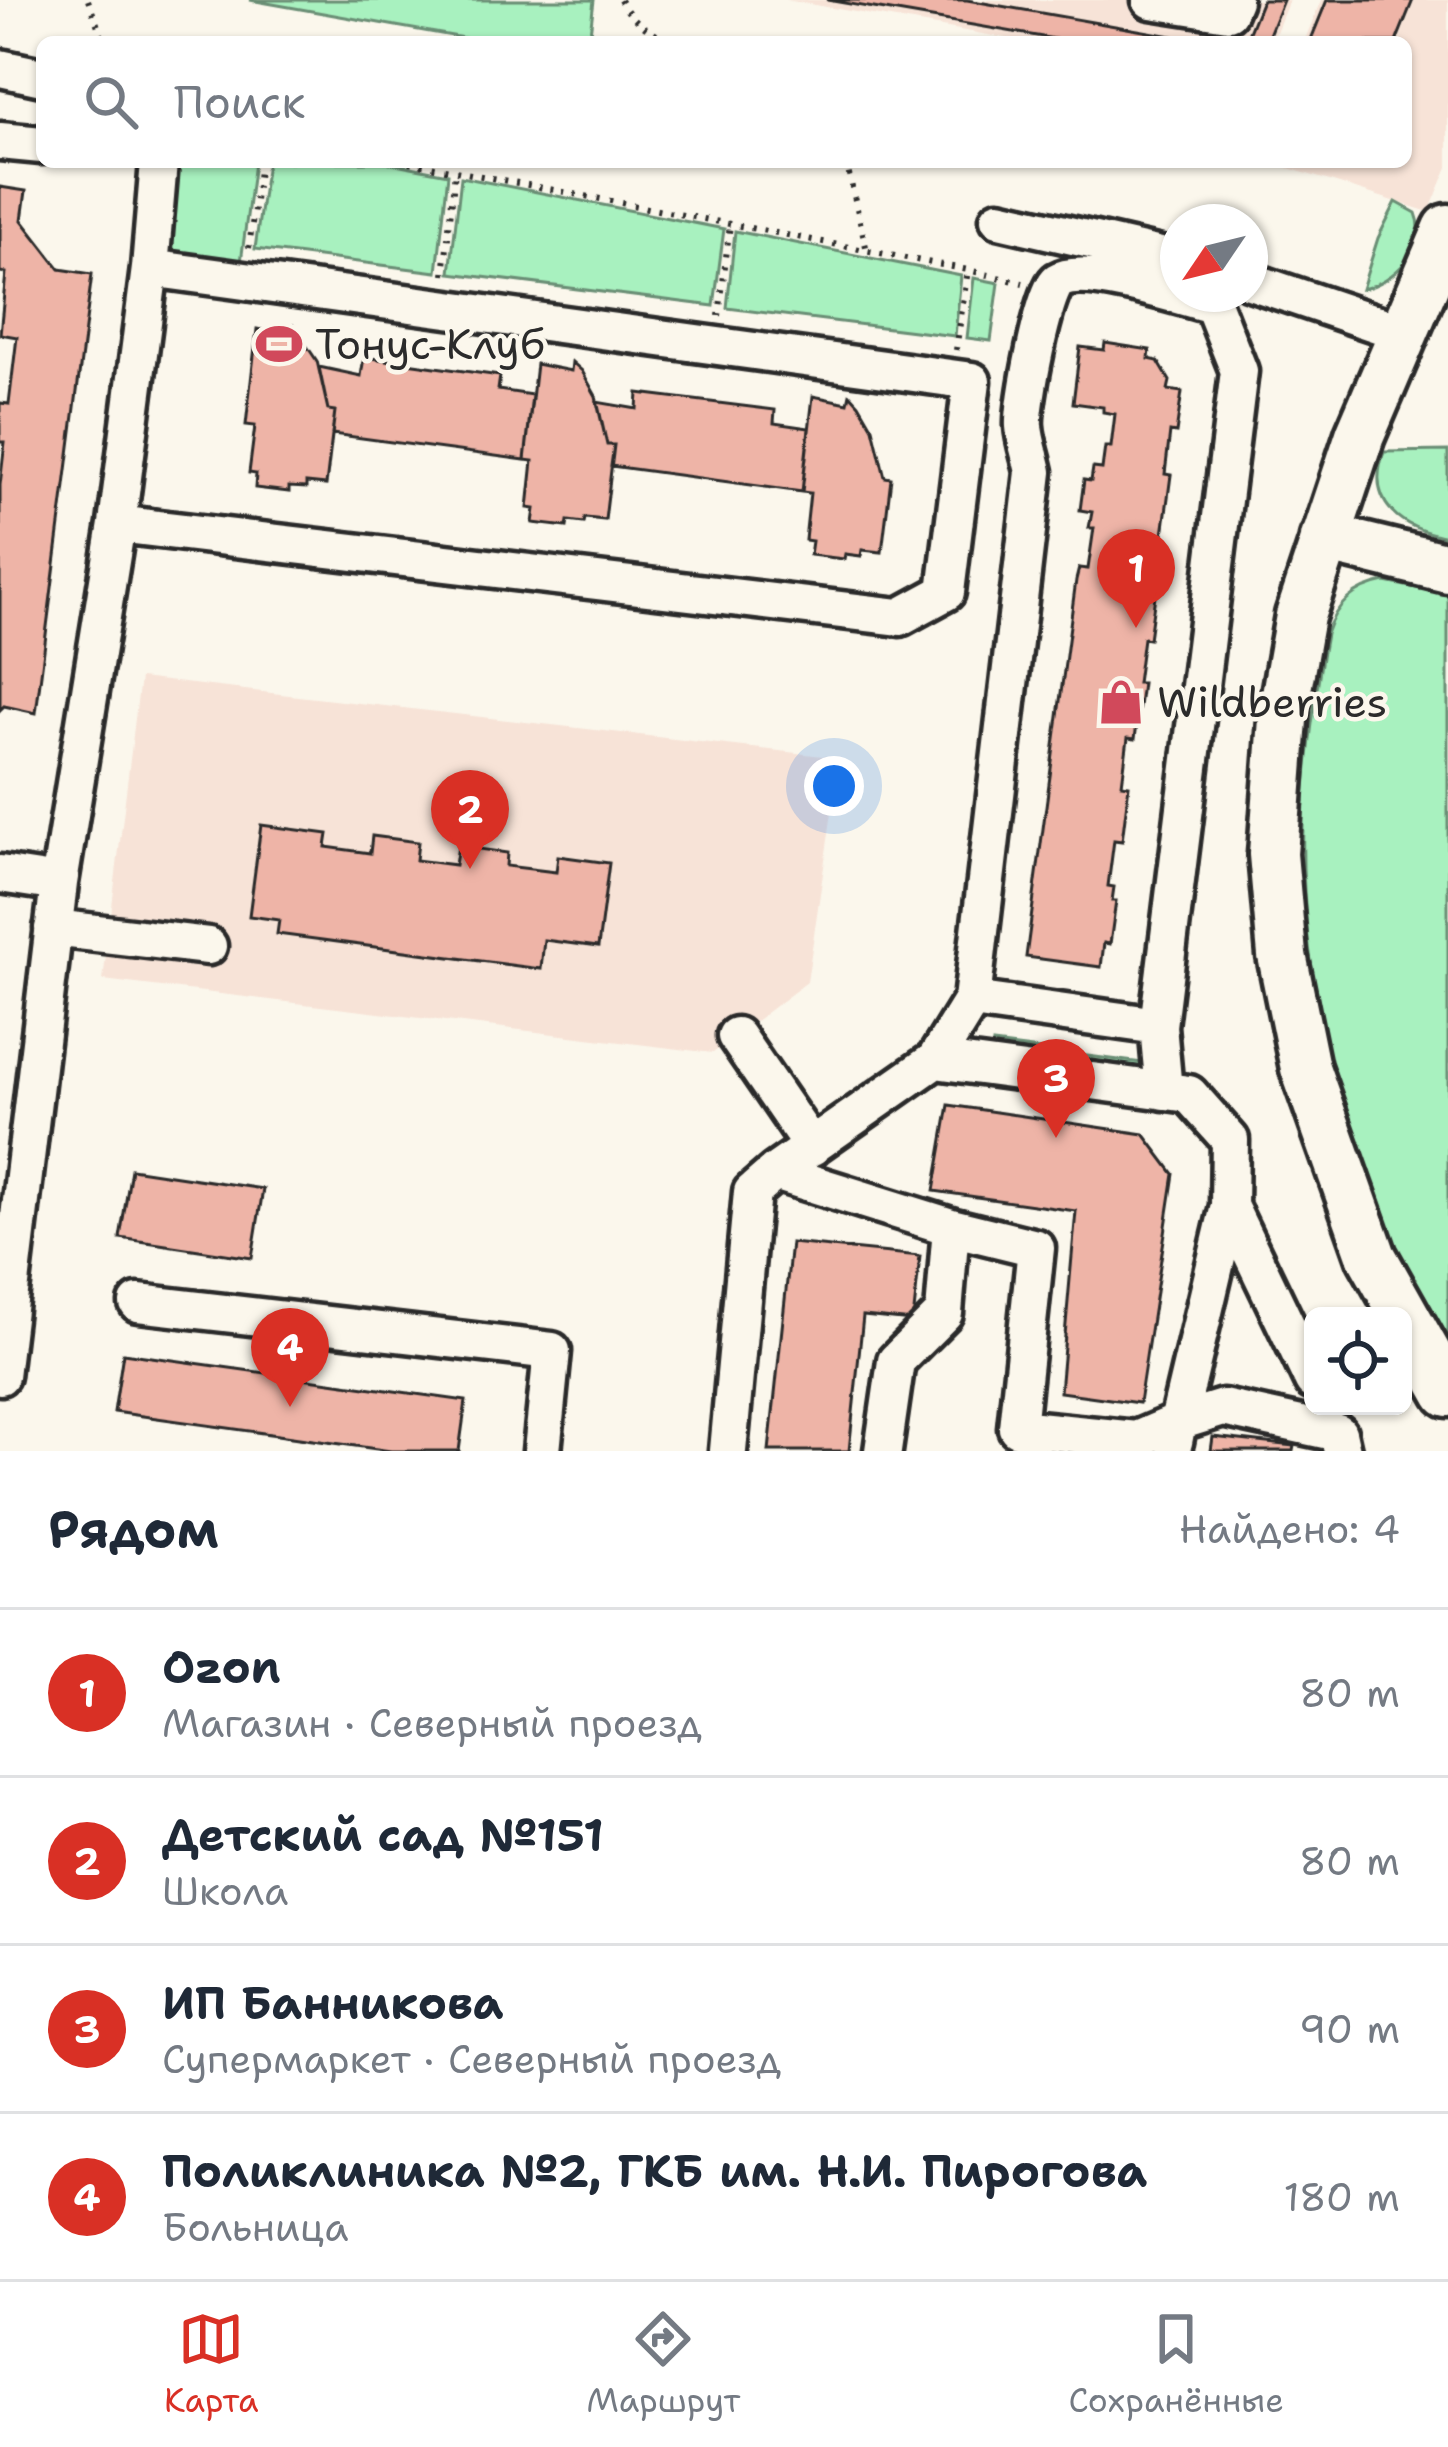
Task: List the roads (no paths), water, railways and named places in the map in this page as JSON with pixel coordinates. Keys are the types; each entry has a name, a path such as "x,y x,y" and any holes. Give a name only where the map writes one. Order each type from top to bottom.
{"main road":[{"path":"1448,229 1360,434 1300,616 1284,706 1274,854 1282,956 1305,1068 1372,1256 1448,1392"},
{"path":"1325,538 1448,568"}],"street":[{"path":"1151,0 1228,12 1233,0"},
{"path":"0,68 36,75"},
{"path":"0,141 36,145"},
{"path":"0,1376 58,883 117,524 158,168"},
{"path":"999,219 1160,256"},
{"path":"728,1451 752,1192 935,1060 972,1000 1034,472 1023,423 1042,315 1069,234"},
{"path":"117,524 900,617 946,592 972,381 150,268"},
{"path":"1054,286 1078,276 1112,279 1213,305 1238,371 1158,1026 1164,1091"},
{"path":"1268,287 1404,333"},
{"path":"968,414 1023,423"},
{"path":"0,874 58,883"},
{"path":"53,928 208,946"},
{"path":"972,1000 1158,1026"},
{"path":"736,1036 812,1147"},
{"path":"935,1060 1189,1094 1230,1140 1229,1206 1175,1437"},
{"path":"775,1172 1036,1248 1018,1428 1136,1440 1175,1437 1223,1408 1335,1430"},
{"path":"1229,1206 1304,1362"},
{"path":"883,1451 896,1361 944,1312 951,1226"},
{"path":"138,1303 552,1351 542,1451"}],"place":[{"name":"Тонус-Клуб","path":"279,344"},
{"name":"Ozon","path":"1136,628"},
{"name":"Wildberries","path":"1121,702"},
{"name":"Детский сад №151","path":"470,869"},
{"name":"ИП Банникова","path":"1056,1138"},
{"name":"Поликлиника №2, ГКБ им. Н.И. Пирогова","path":"290,1407"}]}
